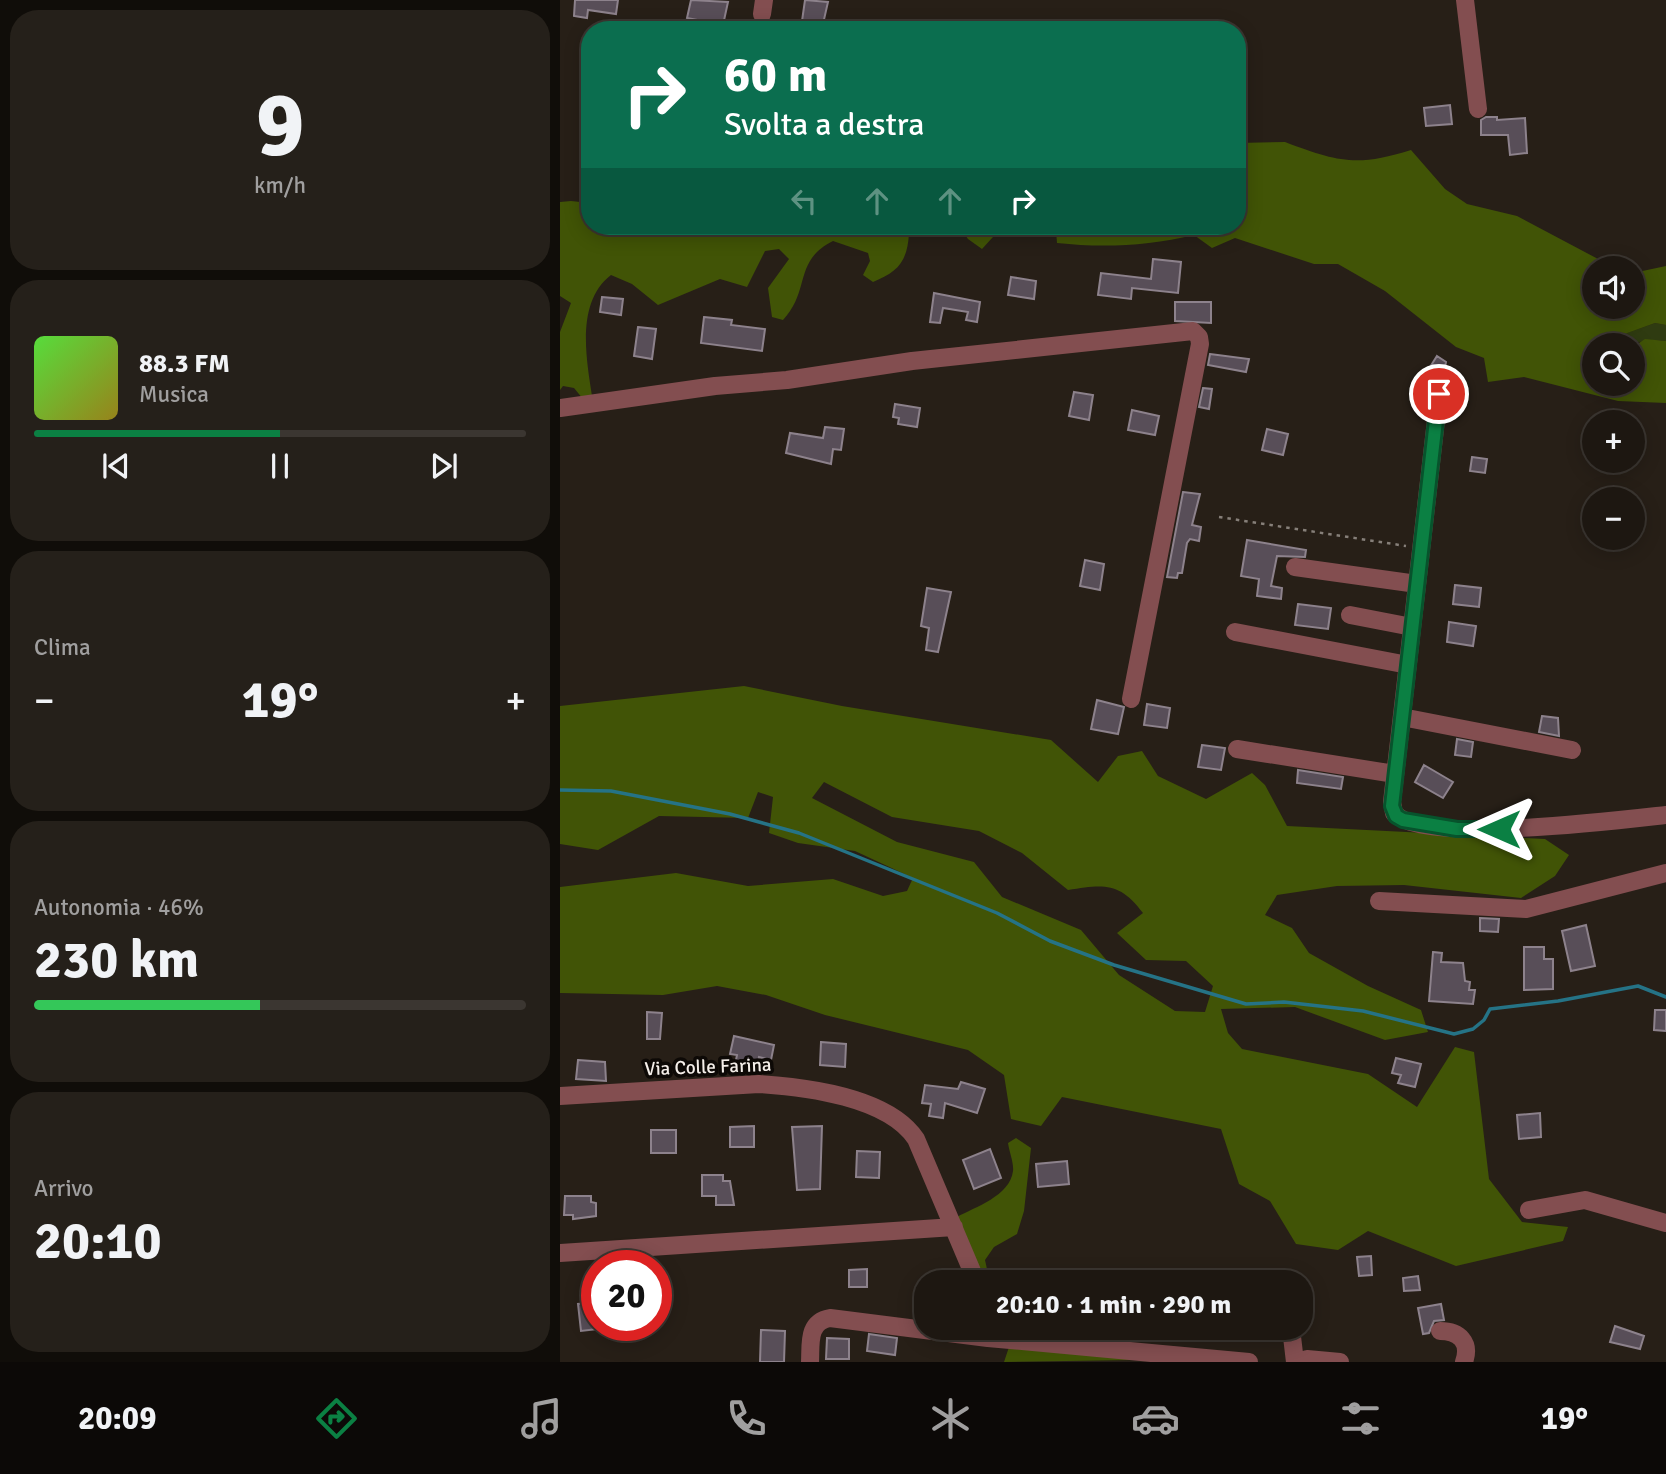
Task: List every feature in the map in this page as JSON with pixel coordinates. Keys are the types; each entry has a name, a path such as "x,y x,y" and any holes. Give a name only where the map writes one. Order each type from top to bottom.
{"street":[{"path":"1465,0 1478,109"},
{"path":"560,408 715,386 787,380 912,361 1193,331 1198,335 1200,344 1131,699"},
{"path":"1439,394 1392,806 1398,817 1457,829 1519,829 1666,815"},
{"path":"1295,567 1417,584"},
{"path":"1350,615 1412,627"},
{"path":"1235,632 1408,665"},
{"path":"1402,717 1572,750"},
{"path":"1237,749 1395,774"},
{"path":"1378,901 1526,909 1666,873"},
{"name":"Via Colle Farina","path":"560,1096 759,1084 872,1105 894,1116 909,1130 972,1270"},
{"path":"1529,1210 1585,1200 1666,1223"},
{"path":"560,1253 954,1227"},
{"path":"810,1362 812,1332 819,1322 830,1318 914,1326"},
{"path":"1440,1331 1452,1332 1462,1339 1466,1350 1464,1362"},
{"path":"1052,1340 1249,1362"},
{"path":"1293,1340 1296,1362 1307,1359 1340,1362"}],"path":[{"path":"1219,517 1421,549"}],"green space":[{"path":"1285,142 1319,154 1348,160 1376,159 1411,150 1445,189 1467,204 1517,216 1592,256 1582,256 1582,319 1645,319 1645,270 1666,266 1666,325 1655,323 1627,333 1582,333 1582,392 1524,377 1488,382 1484,358 1456,347 1385,291 1338,264 1314,264 1235,238 1212,248 1194,235 1246,235 1246,143"},
{"path":"560,202 581,202 581,235 909,235 908,244 899,265 873,282 863,275 870,261 868,253 833,241 812,258 792,309 783,320 772,317 768,288 789,259 779,249 765,251 747,287 720,279 658,305 632,284 611,275 600,286 588,315 586,348 592,396 583,399 574,388 563,386 560,390 560,332 571,303 560,296"},
{"path":"965,235 995,235 982,249"},
{"path":"1056,235 1194,235 1160,242 1091,245 1057,243"},
{"path":"1655,323 1666,325 1666,341 1645,342 1645,333 1627,333"},
{"path":"1645,339 1666,341 1666,403 1618,401 1598,396 1645,396"},
{"path":"744,686 842,706 1051,740 1098,782 1118,756 1142,751 1158,776 1206,799 1252,773 1265,785 1287,826 1545,839 1569,855 1555,876 1521,898 1404,885 1337,886 1277,895 1265,915 1292,928 1309,953 1368,986 1421,1010 1428,1032 1385,1040 1295,1007 1221,1009 1228,1033 1242,1049 1368,1074 1417,1107 1455,1047 1474,1052 1489,1179 1522,1222 1568,1227 1563,1241 1456,1266 1368,1231 1338,1250 1296,1244 1270,1201 1239,1184 1221,1129 1062,1097 1041,1126 1011,1119 1004,1075 968,1050 825,1015 766,995 717,986 663,995 560,993 560,887 676,873 748,886 833,879 883,896 907,891 913,878 855,851 798,843 769,833 773,797 758,792 748,818 659,816 598,850 560,844 560,706","holes":["824,782 892,817 979,831 1022,853 1068,890 1101,886 1127,895 1143,913 1117,933 1146,960 1186,961 1213,986 1205,1012 1175,1011 1119,975 1081,930 1002,897 974,862 897,842 812,798"]},
{"path":"1016,1138 1031,1148 1024,1211 1017,1234 994,1247 985,1260 987,1270 978,1270 957,1217 991,1200 1006,1187 1013,1171 1008,1143"},
{"path":"1091,1340 1128,1340 1135,1345"},
{"path":"1010,1344 1135,1360 1004,1362"}],"building":[{"path":"575,0 618,0 616,14 588,10 587,18 574,16"},
{"path":"691,0 728,2 724,21 687,18"},
{"path":"805,0 828,2 824,21 802,21"},
{"path":"1450,105 1452,124 1426,126 1424,108"},
{"path":"1497,117 1497,120 1525,118 1527,153 1510,155 1508,135 1481,135 1481,120"},
{"path":"1153,259 1181,262 1178,293 1132,288 1131,299 1098,295 1101,273 1151,279"},
{"path":"1011,277 1036,281 1034,299 1008,295"},
{"path":"934,293 980,302 977,322 966,320 968,312 943,308 940,323 930,322"},
{"path":"602,297 623,299 621,315 600,312"},
{"path":"1175,302 1211,302 1211,323 1175,321"},
{"path":"704,317 732,320 731,325 765,329 762,351 701,343"},
{"path":"638,327 656,329 652,359 634,356"},
{"path":"1210,354 1249,359 1246,372 1208,365"},
{"path":"1437,356 1446,362 1447,384 1428,382 1430,367"},
{"path":"1203,388 1212,389 1209,409 1199,407"},
{"path":"1074,392 1093,395 1089,420 1069,416"},
{"path":"895,404 920,408 917,427 898,424 899,418 893,417"},
{"path":"1132,410 1159,416 1155,435 1128,430"},
{"path":"825,427 844,429 841,450 833,449 831,464 786,453 790,433 823,438"},
{"path":"1267,429 1288,434 1283,455 1262,450"},
{"path":"1472,457 1487,459 1485,473 1470,471"},
{"path":"1183,492 1200,494 1192,525 1201,527 1199,541 1190,539 1187,543 1182,573 1178,573 1177,578 1167,577"},
{"path":"1247,540 1306,550 1305,557 1277,556 1271,586 1282,588 1281,599 1257,596 1259,579 1241,576"},
{"path":"1085,560 1104,564 1100,590 1080,586"},
{"path":"1455,585 1481,588 1479,607 1453,604"},
{"path":"927,588 951,592 938,652 926,650 929,628 921,626"},
{"path":"1298,604 1331,608 1328,629 1295,625"},
{"path":"1449,622 1476,626 1473,646 1447,642"},
{"path":"1097,700 1124,707 1118,734 1091,729"},
{"path":"1147,704 1170,708 1167,728 1144,725"},
{"path":"1542,716 1558,718 1559,736 1539,732"},
{"path":"1457,739 1473,742 1471,757 1455,755"},
{"path":"1202,745 1225,748 1221,770 1198,767"},
{"path":"1424,765 1453,782 1443,798 1415,782"},
{"path":"1298,770 1343,777 1341,789 1297,783"},
{"path":"1480,918 1499,919 1498,932 1480,931"},
{"path":"1586,925 1595,966 1571,971 1562,931"},
{"path":"1524,947 1544,947 1544,959 1553,959 1553,989 1524,990"},
{"path":"1433,952 1442,953 1441,962 1463,963 1465,981 1470,982 1469,990 1475,990 1473,1004 1429,1001"},
{"path":"1655,1010 1666,1010 1666,1031 1654,1030"},
{"path":"647,1012 662,1013 660,1039 647,1039"},
{"path":"734,1036 774,1045 771,1060 759,1057 757,1069 735,1065 737,1055 730,1054"},
{"path":"821,1042 846,1044 845,1067 820,1065"},
{"path":"1396,1058 1421,1064 1415,1087 1398,1083 1401,1075 1392,1073"},
{"path":"578,1060 605,1062 606,1081 576,1079"},
{"path":"961,1082 985,1089 977,1113 945,1103 943,1118 929,1116 931,1104 922,1103 925,1085 958,1089"},
{"path":"1540,1113 1541,1137 1519,1139 1517,1115"},
{"path":"754,1126 754,1147 730,1147 730,1127"},
{"path":"822,1126 820,1189 797,1190 792,1127"},
{"path":"651,1130 676,1130 676,1153 651,1153"},
{"path":"990,1149 1001,1178 974,1189 963,1160"},
{"path":"857,1151 880,1152 879,1178 856,1177"},
{"path":"1067,1161 1069,1184 1038,1187 1036,1164"},
{"path":"702,1175 723,1175 723,1181 730,1181 734,1205 716,1205 716,1196 702,1196"},
{"path":"565,1196 591,1196 591,1202 596,1203 596,1216 573,1219 573,1215 564,1215"},
{"path":"1371,1256 1372,1275 1359,1276 1357,1257"},
{"path":"867,1269 867,1287 849,1287 849,1270"},
{"path":"1418,1276 1420,1290 1404,1291 1403,1278"},
{"path":"578,1304 581,1304 581,1331"},
{"path":"1441,1304 1444,1320 1434,1321 1429,1333 1423,1334 1418,1308"},
{"path":"1615,1326 1644,1336 1640,1349 1610,1342"},
{"path":"761,1330 785,1331 784,1362 760,1362"},
{"path":"869,1334 897,1338 895,1355 867,1351"},
{"path":"827,1338 849,1339 849,1359 826,1359"}],"waterway":[{"path":"560,790 611,791 730,814 799,833 997,913 1050,941 1114,965 1246,1004 1284,1002 1363,1011 1454,1034 1473,1029 1484,1020 1490,1009 1558,1001 1638,986 1666,997"}],"route":[{"path":"1439,394 1392,806 1396,816 1403,820 1457,829 1499,829"}]}
